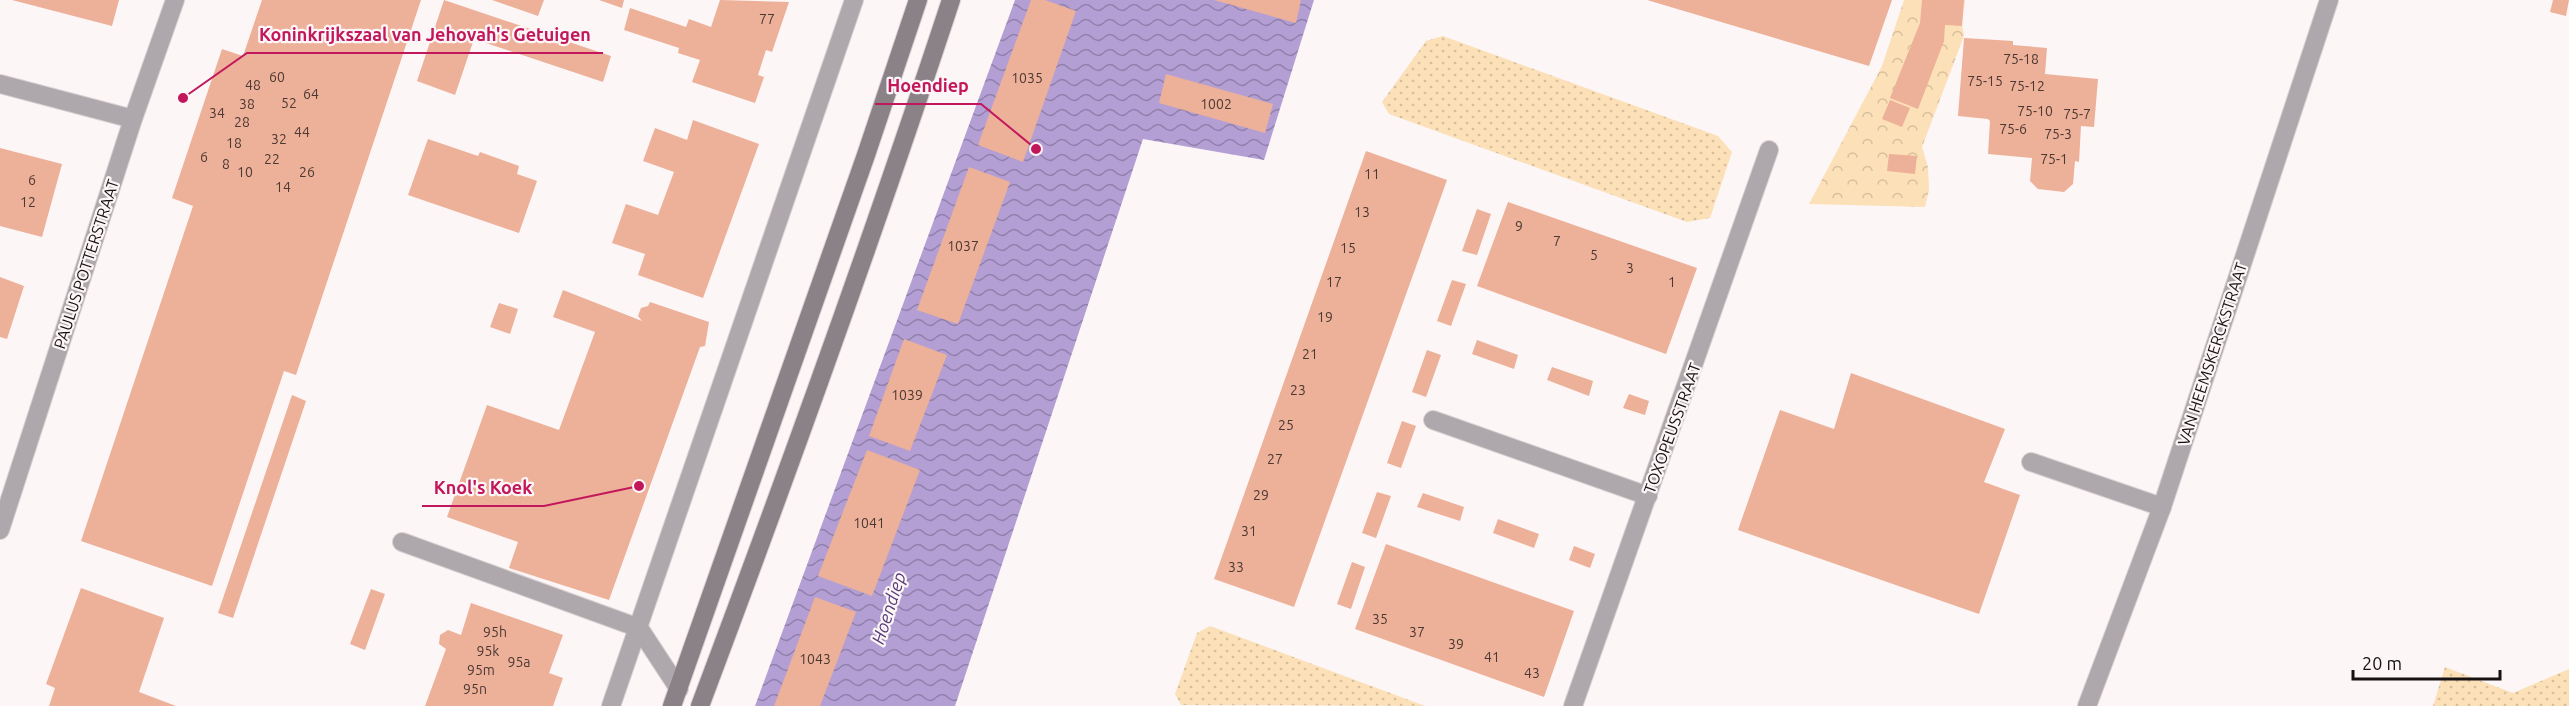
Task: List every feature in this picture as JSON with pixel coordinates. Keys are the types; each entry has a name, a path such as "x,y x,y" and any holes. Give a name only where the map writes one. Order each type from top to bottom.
{"main road":[{"path":"675,698 918,0"},
{"path":"700,706 776,505 900,154 951,0"}],"street":[{"name":"PAULUS POTTERSTRAAT","path":"0,530 133,119 176,0"},
{"path":"611,706 854,0"},
{"name":"VAN HEEMSKERCKSTRAAT","path":"2087,706 2162,507 2329,0"},
{"path":"0,84 133,119"},
{"name":"TOXOPEUSSTRAAT","path":"1574,706 1769,150"},
{"path":"1434,420 1648,496"},
{"path":"2031,462 2162,507"},
{"path":"402,543 639,628 675,698"}],"green space":[{"path":"1904,0 1965,0 1962,24 1964,36 1922,147 1928,167 1929,190 1925,207 1809,204 1882,66"},
{"path":"1443,36 1718,136 1732,152 1710,218 1687,222 1389,114 1382,102 1426,41"},
{"path":"1210,626 1425,706 1181,705 1175,694 1197,633"},
{"path":"2445,667 2513,693 2569,669 2569,706 2433,706"}],"water":[{"path":"1015,0 1314,0 1264,160 1143,139 955,706 755,706"}],"building":[{"path":"12,0 119,0 112,26"},
{"path":"262,0 421,0 296,375 284,371 212,586 81,541 193,206 172,198 222,49 243,56"},
{"path":"444,0 611,56 603,82 474,39 455,95 417,81"},
{"path":"492,0 544,0 538,16"},
{"path":"599,0 624,0 622,8"},
{"path":"720,0 789,2 772,52 766,50 758,75 764,77 755,103 692,82 700,60 678,53 679,48 624,30 630,8 686,27 689,19 711,27"},
{"path":"1031,0 1045,0 1076,11 1023,162 978,145"},
{"path":"1214,0 1301,0 1296,23"},
{"path":"1647,0 1892,0 1869,66"},
{"path":"1922,0 1964,0 1962,26 1945,25 1944,41 1918,109 1890,98 1920,23"},
{"path":"2553,0 2569,0 2566,16 2550,12"},
{"path":"1964,38 2013,41 2013,45 2047,48 2045,74 2098,79 2094,127 2081,126 2079,162 2075,161 2073,184 2064,192 2038,189 2030,181 2032,158 1988,154 1990,121 1988,119 1958,116"},
{"path":"1166,74 1273,104 1265,133 1159,103"},
{"path":"1890,100 1910,108 1902,127 1882,119"},
{"path":"693,120 759,144 703,298 638,275 645,254 612,243 626,204 658,215 674,172 643,161 655,128 687,140"},
{"path":"428,139 478,156 480,152 519,166 517,174 537,181 519,233 408,195"},
{"path":"0,148 62,164 42,237 0,226"},
{"path":"1366,151 1447,180 1294,607 1214,579"},
{"path":"1889,154 1917,156 1915,174 1887,171"},
{"path":"969,167 1010,182 958,324 917,310"},
{"path":"1508,202 1697,268 1666,354 1477,286"},
{"path":"1477,209 1491,214 1477,255 1462,251"},
{"path":"0,277 24,286 7,339 0,337"},
{"path":"1452,280 1466,284 1451,326 1437,321"},
{"path":"563,290 642,321 638,316 641,308 648,306 650,302 709,322 705,346 700,347 609,600 509,568 518,542 447,517 487,405 559,430 595,332 553,317"},
{"path":"499,303 518,309 510,334 490,327"},
{"path":"904,339 947,355 910,451 869,436"},
{"path":"1477,340 1518,355 1514,369 1472,354"},
{"path":"1427,350 1441,355 1426,397 1412,392"},
{"path":"1552,367 1593,381 1589,396 1547,380"},
{"path":"1851,373 2005,429 1984,482 2020,495 1979,614 1738,530 1780,410 1834,429"},
{"path":"1629,394 1649,401 1645,415 1623,408"},
{"path":"292,395 306,401 233,618 218,613"},
{"path":"1402,421 1416,426 1401,468 1387,463"},
{"path":"867,450 920,470 872,596 818,576"},
{"path":"1377,492 1391,496 1376,538 1362,533"},
{"path":"1423,493 1464,507 1460,521 1417,507"},
{"path":"1498,519 1539,534 1534,548 1493,533"},
{"path":"1386,544 1574,611 1544,697 1355,629"},
{"path":"1574,546 1595,554 1590,568 1569,560"},
{"path":"1352,562 1365,567 1351,609 1337,604"},
{"path":"81,588 164,618 139,692 176,706 49,706 55,688 46,684"},
{"path":"371,589 385,594 365,650 350,644"},
{"path":"815,597 856,612 820,706 774,706"},
{"path":"471,603 563,635 549,673 563,678 553,706 425,706 446,649 439,644 440,635 448,630 461,635"}],"place":[{"name":"Koninkrijkszaal van Jehovah's Getuigen","path":"183,98"},
{"name":"Hoendiep","path":"1036,149"},
{"name":"Knol's Koek","path":"639,486"}]}
